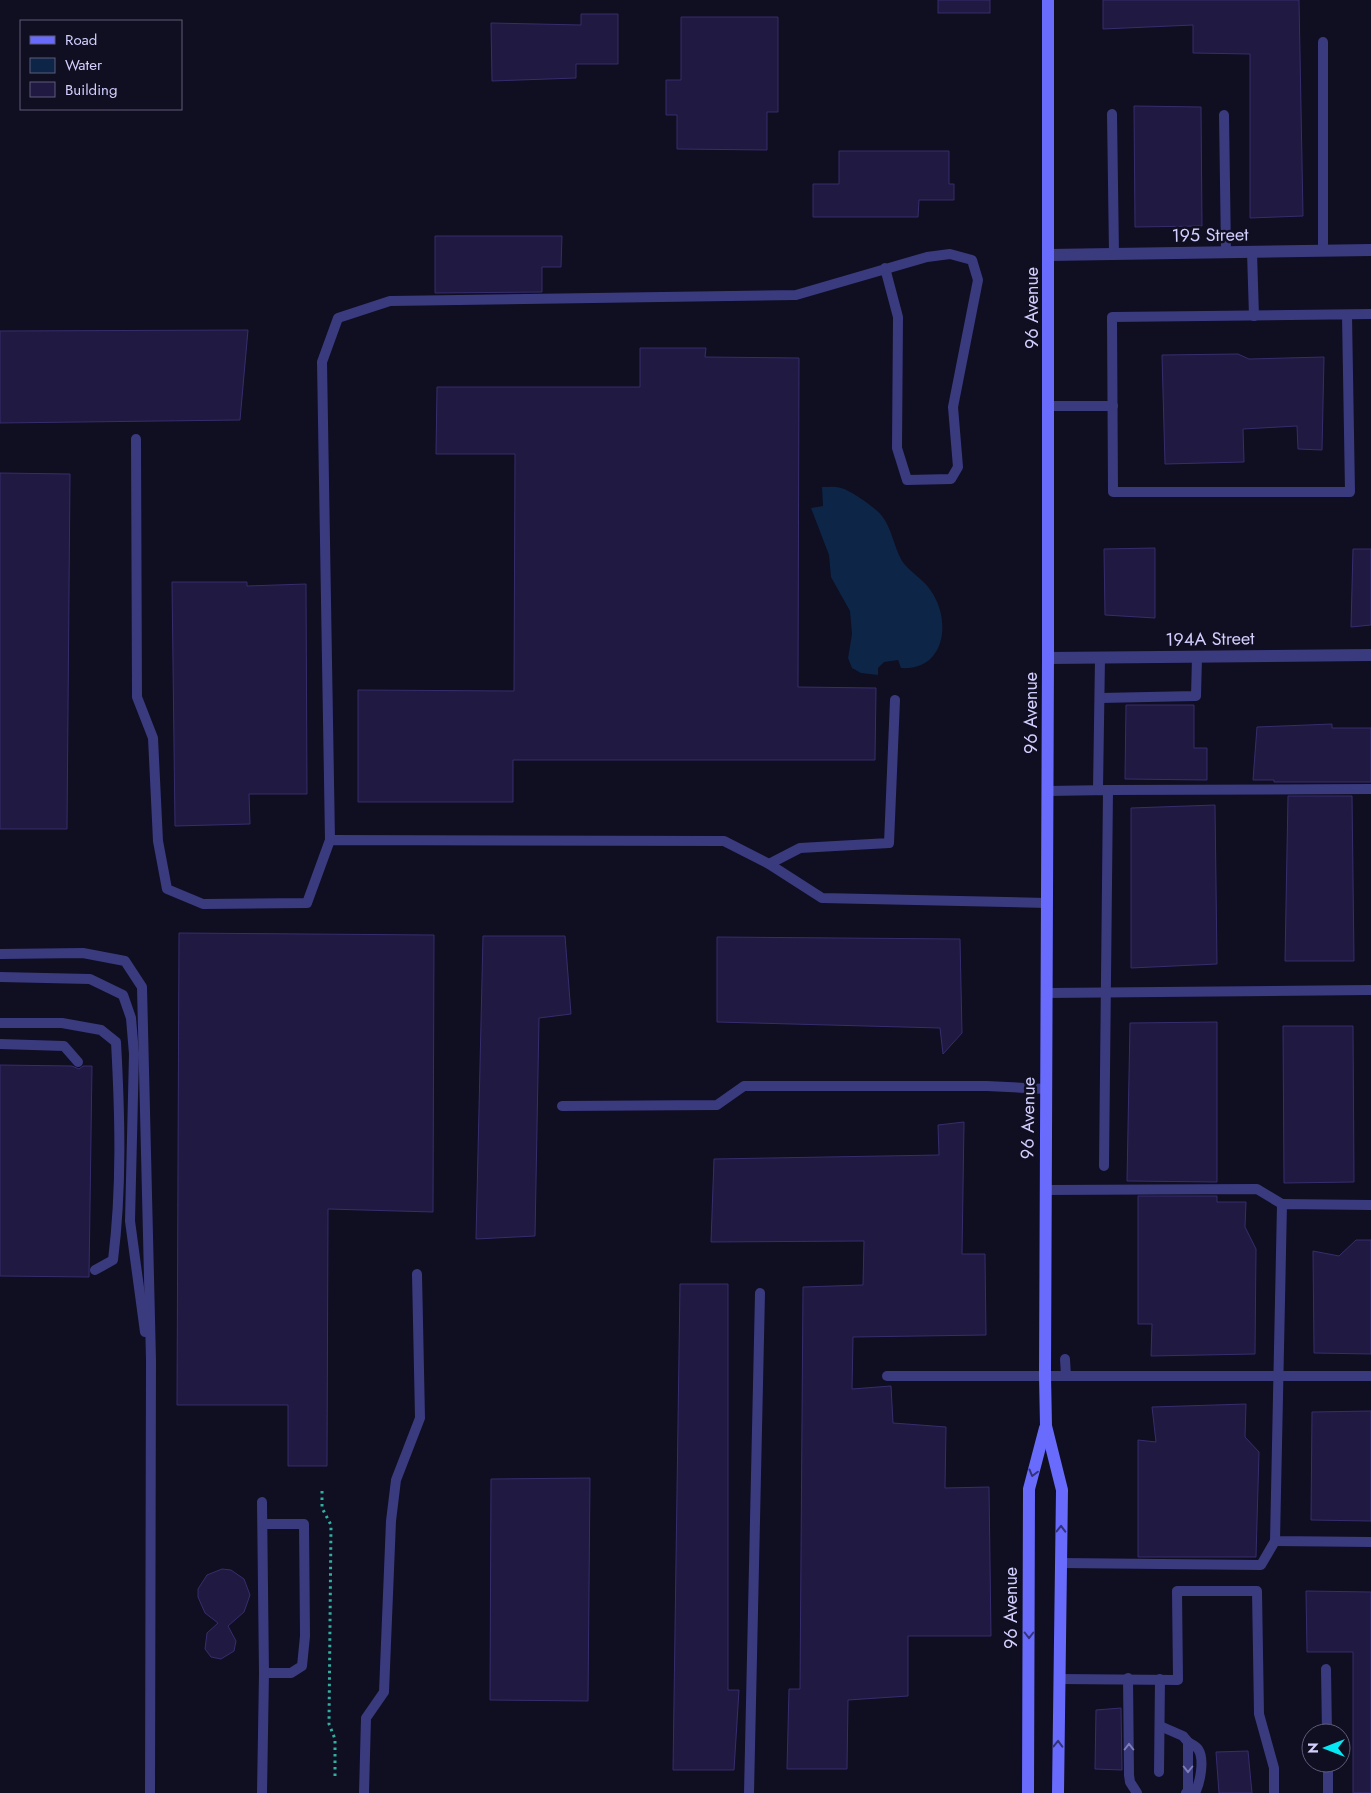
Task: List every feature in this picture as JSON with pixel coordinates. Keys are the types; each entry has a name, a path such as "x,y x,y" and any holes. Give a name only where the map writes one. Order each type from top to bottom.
{"main road":[{"name":"96 Avenue","path":"1048,0 1048,791 1044,1376 1046,1426 1062,1490 1058,1793"},
{"name":"96 Avenue","path":"1028,1793 1029,1489 1046,1426"}],"street":[{"name":"195 Street","path":"1049,255 1371,250"},
{"name":"194A Street","path":"1048,658 1371,655"}],"lane":[{"path":"1323,42 1323,251"},
{"path":"1112,114 1114,254"},
{"path":"1224,115 1226,252"},
{"path":"1252,252 1254,316"},
{"path":"136,438 137,697 153,738 158,841 167,888 203,904 307,903 330,840 322,362 338,318 390,301 796,296 885,268 926,257 950,254 972,260 978,280 953,407 958,467 951,479 907,480 897,448 898,317 885,268"},
{"path":"1347,315 1350,492 1113,492 1112,317 1371,314"},
{"path":"1049,406 1113,406"},
{"path":"1100,698 1196,696 1197,657"},
{"path":"1100,658 1106,993 1104,1166"},
{"path":"769,864 800,848 889,843 895,700"},
{"path":"1048,791 1371,789"},
{"path":"330,840 724,841 769,864 822,898 1047,903"},
{"path":"0,954 83,953 125,962 142,987 151,1360 150,1793"},
{"path":"0,977 90,979 123,995 131,1018 134,1054 130,1221 142,1318 151,1360"},
{"path":"1047,993 1371,990"},
{"path":"0,1022 62,1023 101,1030 116,1042 120,1139 117,1226 113,1260 95,1270"},
{"path":"0,1044 64,1046 78,1062"},
{"path":"562,1106 717,1105 744,1086 987,1086 1046,1090"},
{"path":"1045,1190 1257,1190 1282,1204 1371,1205"},
{"path":"1061,1563 1261,1565 1275,1541 1282,1204"},
{"path":"364,1793 366,1718 384,1692 391,1521 396,1480 420,1418 417,1274"},
{"path":"749,1793 760,1293"},
{"path":"1065,1359 1066,1376"},
{"path":"887,1376 1371,1376"},
{"path":"262,1502 264,1673 262,1793"},
{"path":"263,1524 304,1524 305,1636 302,1666 291,1673 264,1673"},
{"path":"1275,1541 1371,1542"},
{"path":"1059,1679 1128,1678 1178,1680 1177,1591 1257,1591 1260,1714 1274,1768 1274,1793"},
{"path":"1326,1669 1327,1723"},
{"path":"1128,1678 1130,1782 1137,1793"},
{"path":"1159,1772 1160,1679"},
{"path":"1160,1726 1183,1736 1197,1748 1200,1754 1200,1784 1195,1793"},
{"path":"1186,1793 1188,1792 1188,1742"},
{"path":"1328,1773 1328,1793"}],"path":[{"path":"322,1491 322,1508 331,1525 329,1724 336,1738 336,1779"}],"water":[{"path":"822,487 845,489 879,513 888,527 902,561 931,591 938,603 942,629 940,642 935,653 927,661 916,667 901,668 898,660 884,662 878,668 878,675 861,673 852,668 848,658 852,634 850,611 831,577 829,555 811,508 823,506"}],"building":[{"path":"938,0 990,0 990,13 938,13"},
{"path":"1103,0 1299,0 1303,216 1250,218 1250,54 1193,53 1193,25 1103,29"},
{"path":"581,14 618,14 618,64 576,64 576,78 492,81 491,23 581,25"},
{"path":"681,17 778,17 778,112 767,112 767,150 677,149 677,115 666,115 666,80 681,80"},
{"path":"1134,106 1201,107 1202,226 1135,227"},
{"path":"839,151 949,151 949,184 954,184 954,200 919,200 918,217 813,217 813,184 839,184"},
{"path":"435,236 562,236 561,267 542,267 542,292 435,293"},
{"path":"248,330 240,420 0,423 0,331"},
{"path":"640,348 706,348 705,357 799,358 798,687 876,688 875,760 513,760 513,802 358,802 358,690 514,691 515,454 436,454 437,387 640,387"},
{"path":"1238,354 1249,359 1324,357 1322,450 1298,449 1297,426 1243,429 1244,462 1165,464 1162,355"},
{"path":"0,473 70,474 67,829 0,829"},
{"path":"1155,548 1155,618 1105,615 1104,549"},
{"path":"1353,549 1371,549 1371,625 1351,627"},
{"path":"172,582 247,582 247,586 306,584 307,794 249,794 250,824 175,826"},
{"path":"1126,705 1194,705 1194,748 1207,748 1207,780 1125,779"},
{"path":"1332,724 1332,728 1371,728 1371,782 1274,782 1274,780 1253,780 1257,727"},
{"path":"1288,796 1352,796 1354,961 1285,961"},
{"path":"1215,805 1217,964 1131,968 1131,808"},
{"path":"179,933 434,935 433,1212 328,1209 327,1466 288,1466 288,1405 177,1405"},
{"path":"483,936 565,936 571,1014 539,1018 535,1236 476,1239"},
{"path":"717,937 960,939 962,1033 943,1054 940,1028 717,1022"},
{"path":"1217,1022 1217,1182 1127,1181 1130,1023"},
{"path":"1283,1026 1353,1026 1354,1182 1284,1183"},
{"path":"0,1065 72,1066 79,1069 83,1066 92,1066 89,1277 0,1276"},
{"path":"964,1122 962,1254 985,1254 986,1335 853,1337 852,1389 891,1386 893,1423 946,1427 945,1488 989,1487 991,1636 908,1636 908,1696 848,1700 847,1769 787,1769 789,1689 800,1689 803,1287 863,1285 864,1241 711,1242 714,1159 939,1155 938,1125"},
{"path":"1138,1196 1217,1196 1217,1202 1246,1202 1245,1227 1256,1249 1255,1354 1151,1356 1152,1324 1138,1324"},
{"path":"1356,1240 1371,1240 1371,1354 1314,1353 1313,1251 1339,1256"},
{"path":"680,1284 728,1284 728,1690 739,1690 734,1770 673,1770"},
{"path":"1246,1404 1245,1437 1259,1452 1256,1557 1138,1557 1138,1440 1156,1442 1152,1407"},
{"path":"1371,1411 1371,1521 1311,1520 1312,1412"},
{"path":"590,1478 588,1701 490,1700 491,1479"},
{"path":"222,1569 231,1570 244,1579 250,1595 244,1612 228,1626 236,1641 234,1651 221,1659 211,1657 205,1649 207,1633 218,1623 205,1613 198,1597 198,1589 207,1575"},
{"path":"1306,1591 1371,1592 1371,1793 1353,1793 1353,1652 1307,1652"},
{"path":"1121,1708 1122,1770 1095,1769 1096,1710"},
{"path":"1248,1751 1252,1793 1219,1793 1216,1752"}]}
